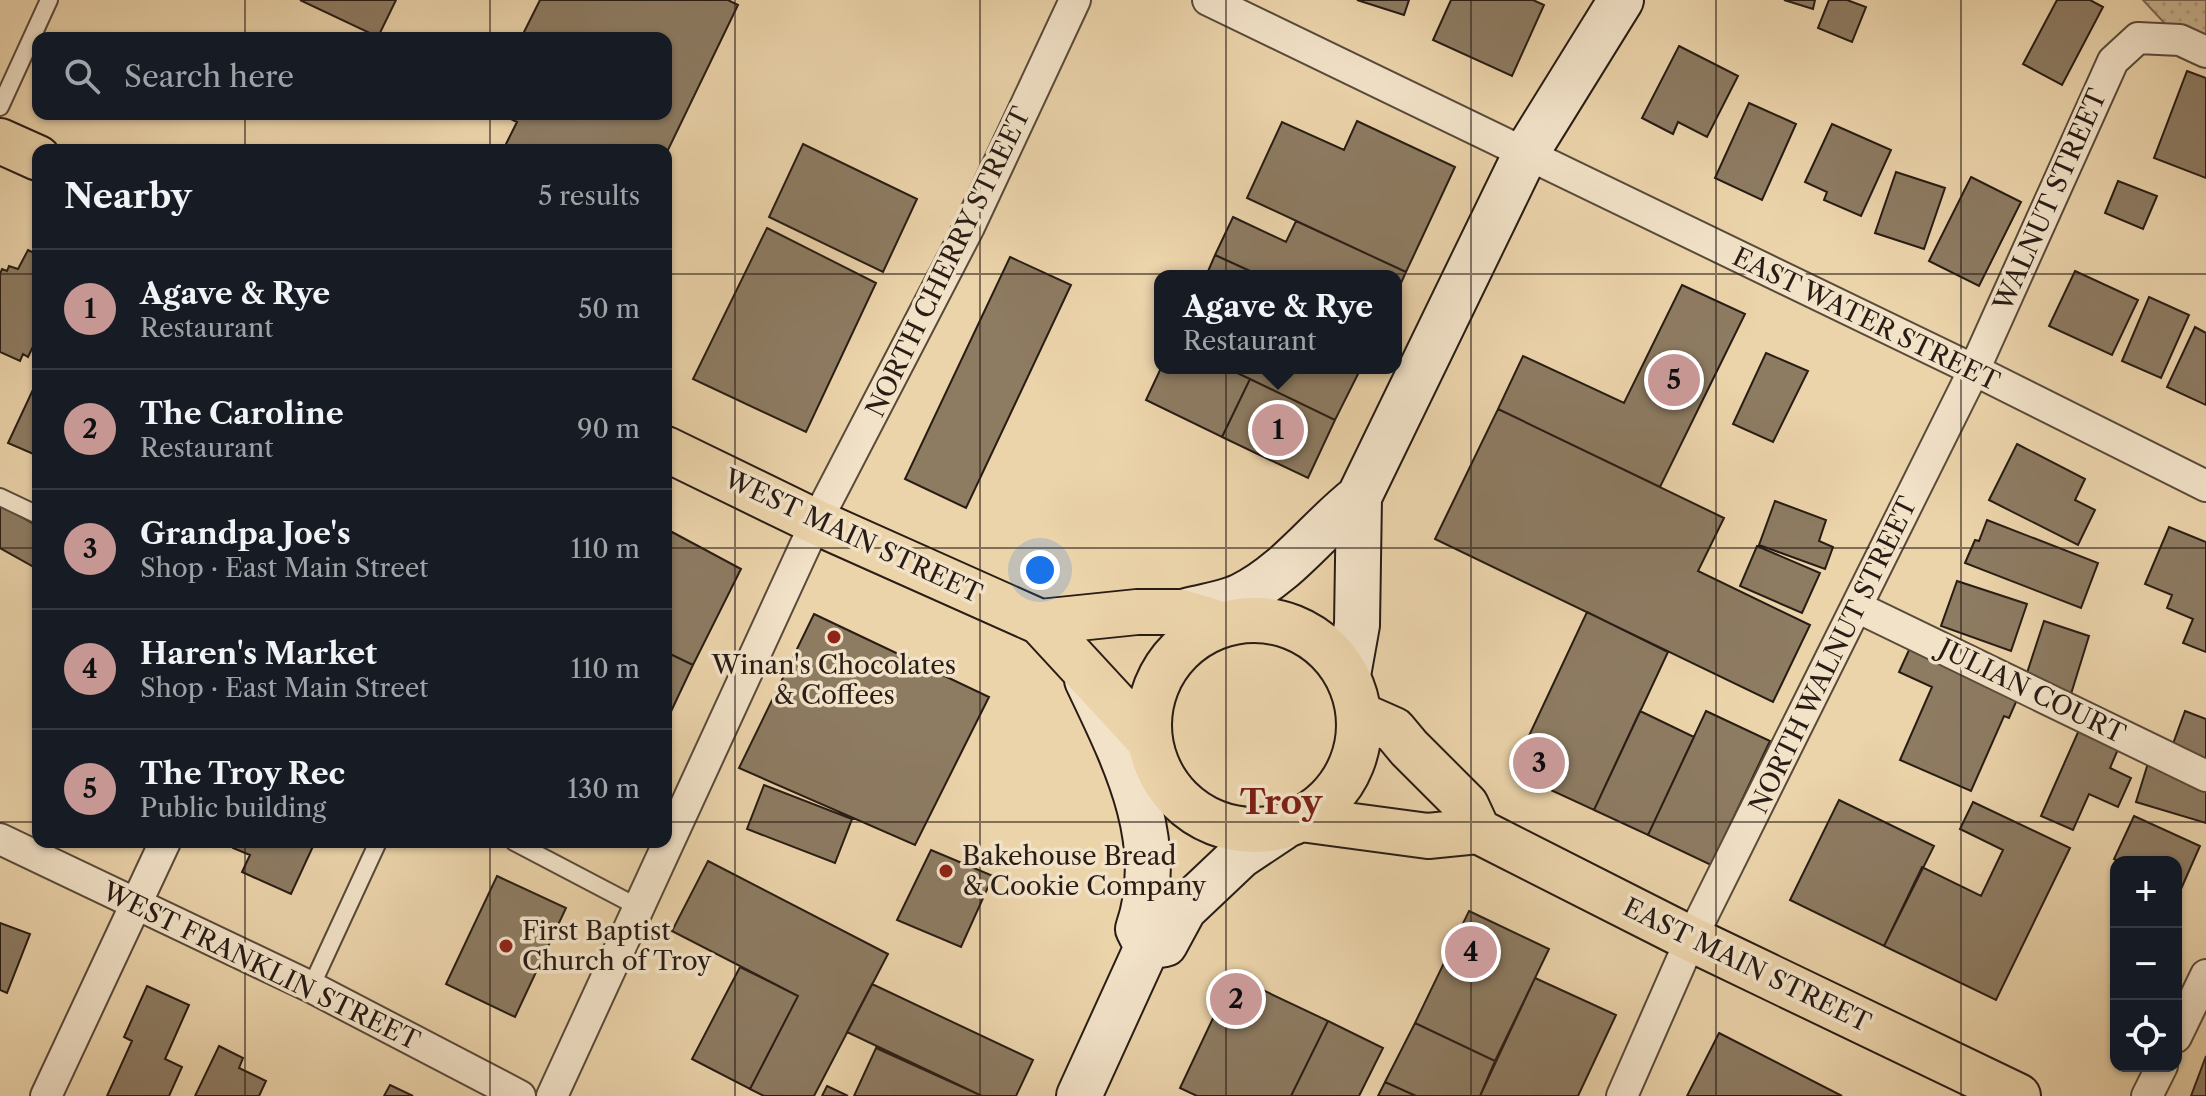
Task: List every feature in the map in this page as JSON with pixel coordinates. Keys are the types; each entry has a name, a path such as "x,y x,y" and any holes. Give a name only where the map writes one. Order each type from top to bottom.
{"main road":[{"path":"1367,706 1357,625 1359,497 1525,155 1621,0"},
{"path":"0,141 32,155"},
{"name":"WEST MAIN STREET","path":"672,452 816,522 1040,622"},
{"path":"1145,837 1156,798 1149,710 1157,681 1173,656 1222,612 1308,546 1340,511 1359,497"},
{"path":"1137,612 1222,612 1298,628 1327,648 1367,706 1466,805 1478,831 1428,836 1291,824 1245,831 1209,821 1179,801 1151,747 1040,622 1137,612"},
{"path":"1147,947 1165,944 1184,909 1240,856 1309,816 1332,797 1349,772 1367,706 1357,625"},
{"path":"1079,663 1122,755 1141,807 1147,863 1145,908 1138,929 1147,947"},
{"name":"EAST MAIN STREET","path":"1478,831 1691,939 2018,1096"},
{"path":"1079,1096 1147,947"}],"street":[{"name":"NORTH CHERRY STREET","path":"672,820 816,522 969,227 1075,0"},
{"name":"EAST WATER STREET","path":"1208,0 1974,370 2206,486"},
{"name":"WALNUT STREET","path":"1974,370 2113,61 2138,38 2180,40 2206,52"},
{"name":"NORTH WALNUT STREET","path":"1622,1096 1691,939 1974,370"},
{"name":"JULIAN COURT","path":"1857,607 2206,776"},
{"name":"WEST FRANKLIN STREET","path":"0,839 311,987 520,1096"},
{"path":"46,1096 162,848"},
{"name":"NORTH CHERRY STREET","path":"552,1096 638,907 661,848"},
{"path":"2182,1025 2206,975"},
{"path":"2147,1096 2159,1072"}],"lane":[{"path":"34,32 49,0"},
{"path":"0,107 32,37"},
{"path":"0,497 32,512"},
{"path":"311,987 375,848"},
{"path":"525,848 638,907"}],"shaded area":[{"path":"2143,0 2206,0 2206,52 2180,40"}],"building":[{"path":"300,0 396,0 380,32 367,32"},
{"path":"540,0 728,0 738,5 671,144 506,144 517,122 513,120 672,120 672,32 524,32"},
{"path":"1357,0 1409,0 1404,15"},
{"path":"1451,0 1533,0 1544,5 1512,76 1433,40"},
{"path":"1784,0 1815,0 1813,9"},
{"path":"1829,0 1847,0 1866,7 1852,42 1818,28"},
{"path":"2057,0 2090,0 2103,7 2062,85 2023,64"},
{"path":"1679,46 1738,76 1707,137 1678,122 1673,134 1642,118"},
{"path":"2187,71 2206,78 2206,178 2154,158"},
{"path":"1749,103 1796,124 1762,200 1715,178"},
{"path":"1357,121 1455,167 1406,272 1247,198 1282,122 1344,150"},
{"path":"1832,124 1891,150 1861,216 1824,200 1827,192 1805,182"},
{"path":"803,144 917,199 883,272 769,217"},
{"path":"1896,172 1945,188 1924,249 1875,233"},
{"path":"1971,177 2021,202 1979,286 1929,261"},
{"path":"2118,181 2157,196 2143,229 2105,213"},
{"path":"1233,217 1286,242 1296,221 1402,270 1248,270 1215,255"},
{"path":"767,228 876,283 806,432 693,379"},
{"path":"28,250 32,252 32,349 28,357 23,354 20,361 0,352 0,274 2,269 7,271 9,266 18,269"},
{"path":"1215,255 1248,270 1209,270"},
{"path":"1010,257 1071,285 966,508 905,479"},
{"path":"2075,271 2138,300 2112,355 2049,326"},
{"path":"1682,285 1745,314 1660,487 1498,409 1523,356 1624,403"},
{"path":"2149,297 2189,315 2161,378 2122,361"},
{"path":"2195,327 2206,333 2206,405 2167,387"},
{"path":"1766,353 1808,371 1773,442 1733,424"},
{"path":"1158,374 1240,374 1250,379 1222,437 1146,400"},
{"path":"1239,374 1358,374 1335,420"},
{"path":"1250,379 1335,420 1308,478 1222,437"},
{"path":"32,392 32,453 8,443"},
{"path":"1498,409 1724,518 1698,571 1810,625 1773,702 1435,539"},
{"path":"2017,444 2085,479 2075,500 2095,510 2078,545 1989,500"},
{"path":"1775,501 1826,520 1819,541 1833,547 1825,569 1759,545"},
{"path":"0,505 32,523 32,566 0,548"},
{"path":"1987,520 2098,563 2081,608 1965,563 1975,540 1979,541"},
{"path":"2169,527 2206,542 2206,652 2183,643 2193,619 2167,608 2172,595 2145,584"},
{"path":"672,532 741,569 693,665 672,655"},
{"path":"1757,546 1820,573 1802,613 1740,586"},
{"path":"1957,581 2027,604 2011,651 1941,626"},
{"path":"1587,612 1668,652 1594,810 1512,772"},
{"path":"814,614 989,697 915,845 739,768"},
{"path":"2044,621 2089,636 2071,694 2025,679"},
{"path":"1914,639 2023,686 2009,718 2004,716 1971,791 1900,760 1932,687 1899,672"},
{"path":"672,655 693,665 672,709"},
{"path":"1640,711 1694,737 1648,835 1594,810"},
{"path":"1706,711 1770,741 1711,865 1648,835"},
{"path":"2185,711 2206,719 2206,768 2169,755"},
{"path":"2079,730 2119,747 2110,768 2131,778 2118,807 2089,794 2073,830 2041,816"},
{"path":"2149,760 2206,777 2206,823 2136,802"},
{"path":"764,785 852,819 835,863 747,829"},
{"path":"1839,800 1934,846 1884,946 1790,900"},
{"path":"1973,802 2070,848 1996,1000 1884,946 1922,867 1981,896 2003,850 1960,829"},
{"path":"2134,816 2200,846 2182,887 2182,856 2115,856"},
{"path":"233,848 312,848 291,894 242,872 250,855"},
{"path":"931,850 993,876 961,947 897,920"},
{"path":"708,861 888,954 814,1096 764,1096 750,1089 798,996 672,931"},
{"name":"First Baptist Church of Troy","path":"497,876 566,908 515,1017 446,984"},
{"path":"1469,911 1549,949 1495,1061 1415,1023"},
{"path":"0,923 30,934 7,993 0,990"},
{"path":"740,967 798,996 750,1089 692,1059"},
{"path":"1233,976 1328,1021 1291,1096 1197,1096 1180,1088"},
{"path":"1535,978 1616,1015 1578,1096 1480,1096"},
{"path":"872,984 1033,1060 1016,1096 982,1096 847,1032"},
{"path":"147,986 189,1005 165,1059 182,1067 169,1096 107,1096 132,1041 124,1037"},
{"path":"1328,1021 1383,1048 1359,1096 1291,1096"},
{"path":"1415,1023 1495,1061 1480,1096 1416,1096 1385,1082"},
{"path":"1719,1033 1842,1096 1687,1096"},
{"path":"219,1046 243,1058 239,1068 266,1081 259,1096 195,1096"},
{"path":"876,1048 982,1096 854,1096"},
{"path":"2206,1056 2206,1096 2191,1096"},
{"path":"1385,1082 1416,1096 1378,1096"},
{"path":"390,1085 413,1096 384,1096"},
{"path":"827,1086 848,1096 822,1096"}],"place":[{"name":"The Troy Rec","path":"1674,380"},
{"name":"Agave & Rye","path":"1278,430"},
{"name":"Winan's Chocolates & Coffees","path":"834,637"},
{"name":"Grandpa Joe's","path":"1539,763"},
{"name":"Bakehouse Bread & Cookie Company","path":"946,871"},
{"name":"First Baptist Church of Troy","path":"506,946"},
{"name":"Haren's Market","path":"1471,952"},
{"name":"The Caroline","path":"1236,999"}],"district":[{"name":"Troy","path":"1281,802"}]}
